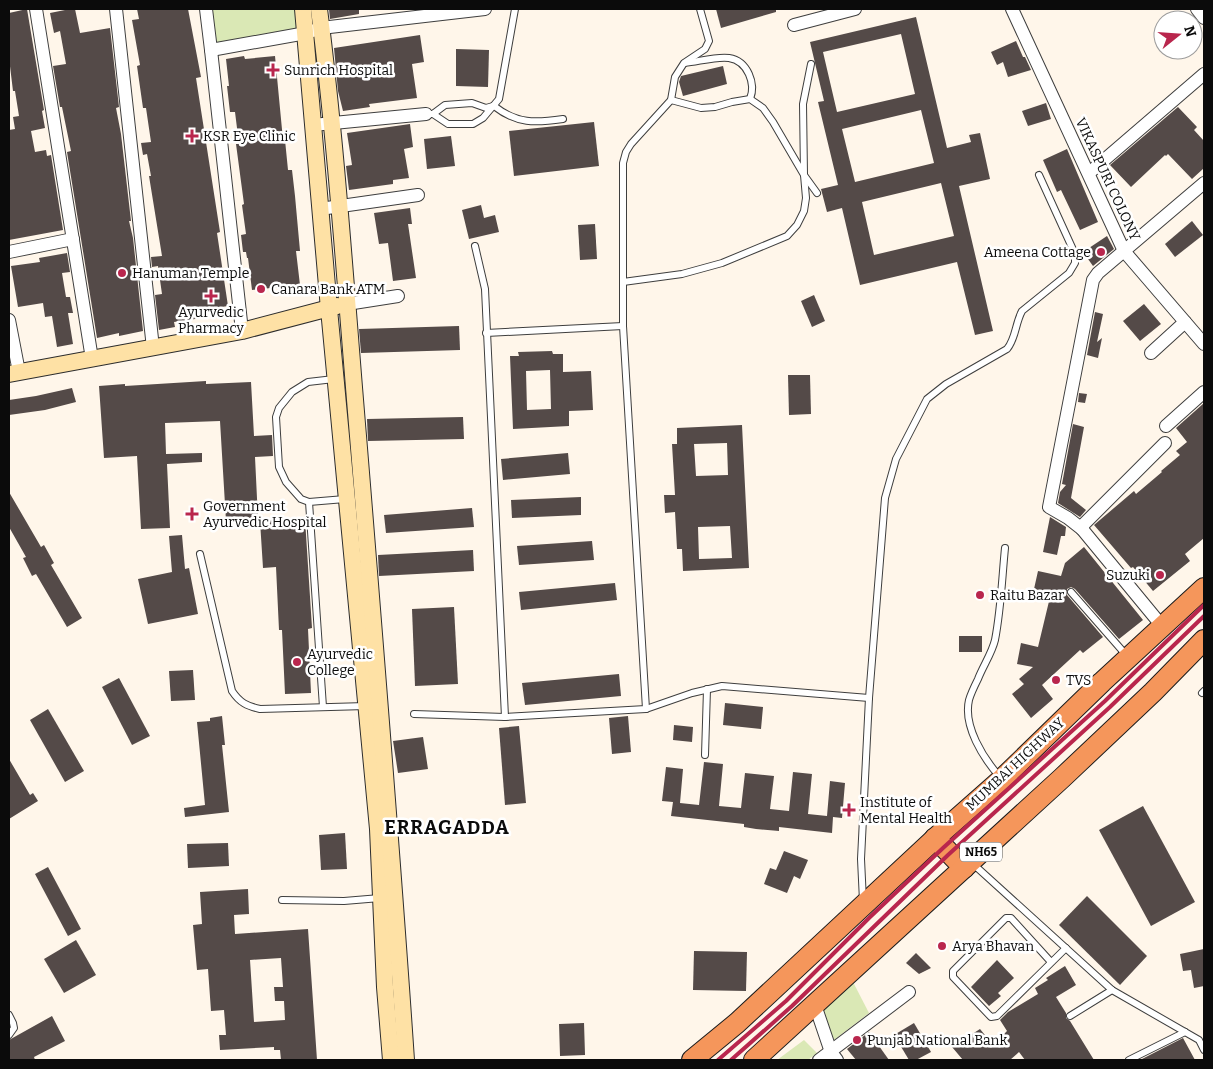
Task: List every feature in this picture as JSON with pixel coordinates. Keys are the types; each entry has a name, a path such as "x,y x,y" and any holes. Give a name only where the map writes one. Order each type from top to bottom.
{"highway":[{"name":"MUMBAI HIGHWAY","path":"692,1060 737,1023 863,905 942,836 1128,657 1204,588"},
{"name":"NH65","path":"754,1060 966,862 1153,692 1204,640"},
{"path":"942,836 966,862"}],"main road":[{"path":"303,9 314,31 331,124 341,206 373,706 381,898 391,1060"},
{"path":"319,9 314,31 313,125 328,309 346,499 390,826 406,1060"},
{"path":"14,373 242,331 347,304"}],"street":[{"path":"36,9 92,359"},
{"path":"116,9 153,348"},
{"path":"206,9 242,331"},
{"path":"211,50 314,31 452,10 485,9"},
{"path":"794,25 855,9"},
{"name":"VIKASPURI COLONY","path":"1012,9 1124,251 1204,344"},
{"path":"1197,9 1204,18"},
{"path":"1089,173 1204,74"},
{"path":"313,125 430,114"},
{"path":"1162,626 1082,529 1068,518 1049,508 1093,280 1098,273 1204,182"},
{"path":"320,209 418,195"},
{"path":"9,252 73,239"},
{"path":"347,304 398,296"},
{"path":"9,320 14,373"},
{"path":"1151,353 1186,322"},
{"path":"1166,426 1204,392"},
{"path":"1082,529 1084,524 1165,443"},
{"path":"819,1060 834,1056 908,992"},
{"path":"815,1005 834,1056"}],"lane":[{"path":"494,106 486,108 472,102 445,105 430,114 448,124 473,124 494,106 502,93 515,9"},
{"path":"646,709 623,326 623,163 626,152 631,144 671,100 676,77 684,63 708,46 709,41 700,9"},
{"path":"684,63 729,58 737,62 750,75 753,91 750,99"},
{"path":"623,282 682,274 722,263 787,236 797,225 804,211 806,198 803,104 811,64"},
{"path":"671,100 701,108 715,107 750,99 763,108 774,122 785,145 817,193"},
{"path":"494,106 501,112 519,120 537,122 563,119"},
{"path":"863,905 861,859 869,698 885,498 896,459 927,399 946,384 1007,349 1013,342 1022,311 1069,273 1075,263 1075,254 1039,175"},
{"path":"475,246 485,289 504,716"},
{"path":"486,333 623,326"},
{"path":"335,379 308,382 284,400 276,417 279,467 286,482 301,499 309,502 346,499"},
{"path":"309,502 323,707"},
{"path":"1002,779 992,768 978,746 968,713 969,700 994,642 1001,596 1004,548"},
{"path":"200,554 232,691 239,701 260,709 373,706"},
{"path":"1071,592 1128,657"},
{"path":"414,714 504,716 646,709 722,686 869,698"},
{"path":"705,755 707,689"},
{"path":"966,862 1112,990 1199,1040 1204,1050"},
{"path":"282,900 344,901 381,898"},
{"path":"1051,962 1011,918 1006,918 953,971 953,977 991,1017 997,1016 1066,948"},
{"path":"1070,1016 1112,990"},
{"path":"9,1015 14,1028 9,1035"},
{"path":"1129,1060 1185,1032"}],"green space":[{"path":"208,9 296,9 298,32 214,48"},
{"path":"853,982 869,1013 834,1040 821,1006"},
{"path":"804,1040 817,1053 808,1060 777,1060"}],"building":[{"path":"27,9 44,110 42,111 45,128 31,131 35,152 46,150 47,156 51,155 63,230 9,240 9,130 15,129 13,117 19,116 15,91 13,91 9,58 9,13"},
{"path":"75,9 80,33 110,28 119,107 116,108 121,134 131,221 129,221 133,238 143,331 119,336 119,333 97,338 67,152 71,151 62,107 60,107 53,66 66,64 60,31 54,33 50,13"},
{"path":"137,9 188,9 201,77 196,78 220,232 217,233 228,306 201,310 202,318 174,322 175,327 159,330 155,295 162,294 158,266 152,267 151,257 162,256 147,154 143,155 141,143 151,142 146,108 143,108 137,66 140,65 132,20 139,19"},
{"path":"329,9 359,9 359,14 330,19"},
{"path":"716,9 776,9 776,12 721,28"},
{"path":"916,17 947,148 971,142 969,135 980,133 990,179 959,186 993,331 975,335 957,262 860,285 842,208 827,212 821,189 838,185 818,102 824,101 810,42","holes":["901,34 915,94 837,112 823,52","921,110 934,163 855,182 842,129","941,183 954,236 874,255 862,202"]},
{"path":"420,35 424,62 412,64 417,98 369,104 370,107 343,111 338,91 334,48"},
{"path":"1016,41 1031,70 1008,77 1003,62 997,65 991,52"},
{"path":"456,49 489,50 488,87 456,86"},
{"path":"244,56 245,59 275,56 283,140 285,140 288,170 292,170 295,196 300,251 296,251 300,285 252,290 248,258 246,252 243,252 241,235 246,234 236,144 239,144 235,112 230,112 226,59"},
{"path":"723,66 727,84 683,96 679,82 681,76"},
{"path":"1046,103 1051,119 1028,126 1022,111"},
{"path":"1178,107 1197,127 1194,130 1204,141 1204,168 1192,179 1168,154 1131,187 1110,165"},
{"path":"594,122 599,166 514,176 509,131"},
{"path":"410,124 413,147 404,149 409,178 393,180 393,184 349,190 346,166 352,165 347,133"},
{"path":"451,136 455,166 427,169 424,139"},
{"path":"1067,149 1098,222 1080,230 1061,190 1057,192 1043,160"},
{"path":"481,205 484,218 495,215 499,232 469,239 462,210"},
{"path":"410,208 412,224 408,224 416,278 393,281 388,243 379,244 374,213"},
{"path":"1192,221 1203,235 1175,257 1165,244"},
{"path":"595,224 597,259 580,260 578,225"},
{"name":"Ameena Cottage","path":"1107,236 1114,249 1093,266 1083,252"},
{"path":"67,253 70,272 62,273 66,297 70,297 73,313 68,313 73,344 57,347 52,316 45,317 43,303 18,307 11,266 40,262 39,258"},
{"path":"814,295 825,321 812,327 801,301"},
{"path":"1144,304 1161,324 1140,341 1123,321"},
{"path":"1095,312 1103,314 1097,342 1102,338 1098,358 1087,355"},
{"path":"459,326 460,350 361,353 359,329"},
{"path":"552,351 553,354 563,354 563,372 591,371 593,410 569,411 569,426 513,429 510,356 519,356 518,352","holes":["550,370 551,409 527,410 526,371"]},
{"path":"788,375 810,375 811,414 789,415"},
{"path":"206,381 206,384 251,382 254,436 272,435 273,456 255,457 258,519 226,521 220,421 165,423 166,454 202,453 202,462 167,464 170,528 141,529 137,456 104,458 99,386"},
{"path":"72,388 76,402 45,410 9,415 9,400"},
{"path":"1079,393 1087,394 1085,403 1078,402"},
{"path":"1204,403 1204,538 1185,554 1190,561 1153,591 1094,525 1134,491 1136,494 1180,455 1176,451 1187,442 1176,428"},
{"path":"463,417 464,439 368,441 367,419"},
{"path":"1073,424 1084,427 1071,498 1086,510 1080,517 1058,503 1060,492 1066,485 1062,484"},
{"path":"742,425 749,568 683,571 682,549 677,549 675,512 665,513 664,495 675,495 672,444 677,444 677,428","holes":["727,443 728,475 696,476 694,444","730,526 732,558 699,559 698,527"]},
{"path":"568,453 570,474 503,480 501,459"},
{"path":"9,492 41,547 44,545 54,563 51,565 82,618 67,627 36,574 32,576 23,558 26,557 9,527"},
{"path":"581,497 581,515 512,518 511,500"},
{"path":"472,508 474,527 386,533 384,515"},
{"path":"1050,517 1066,527 1065,536 1061,536 1057,555 1043,552"},
{"path":"305,519 312,628 308,629 311,693 285,694 282,630 279,630 276,567 263,568 260,521"},
{"path":"182,535 185,569 189,568 198,614 148,624 138,579 172,572 169,536"},
{"path":"592,541 594,560 519,565 517,546"},
{"path":"1084,547 1143,620 1119,639 1075,589 1071,587 1067,589 1067,595 1103,637 1083,653 1080,650 1042,685 1053,699 1031,718 1012,694 1024,684 1019,679 1033,667 1017,664 1021,643 1038,647 1051,593 1034,589 1038,571 1061,576 1065,563"},
{"path":"473,550 474,571 379,576 378,555"},
{"path":"615,583 617,600 521,610 519,592"},
{"path":"454,607 458,684 415,686 412,609"},
{"path":"959,636 982,636 982,652 959,652"},
{"path":"193,670 195,700 171,701 169,671"},
{"path":"619,674 621,696 525,705 522,683"},
{"path":"119,678 150,736 132,745 102,687"},
{"path":"725,703 763,707 761,729 723,725"},
{"path":"48,709 84,771 65,782 30,720"},
{"path":"222,716 225,745 222,745 229,812 185,817 184,808 205,805 197,722 210,721 210,718"},
{"path":"628,716 631,752 612,754 609,718"},
{"path":"674,725 693,727 692,742 673,740"},
{"path":"519,726 526,803 505,805 499,728"},
{"path":"423,737 428,769 398,773 393,741"},
{"path":"9,759 30,795 33,793 38,801 9,819"},
{"name":"Institute of Mental Health","path":"704,762 723,764 719,806 741,808 745,773 774,776 770,809 789,811 793,772 812,774 808,814 827,816 830,781 845,783 842,818 833,817 832,833 779,827 779,831 756,829 744,827 744,824 671,816 673,802 662,801 666,767 683,769 680,803 699,805"},
{"path":"1143,806 1195,902 1151,926 1099,830"},
{"path":"345,833 347,869 321,870 319,835"},
{"path":"228,843 229,866 188,868 187,844"},
{"path":"784,851 808,860 800,879 794,876 787,893 764,884 770,868 776,870"},
{"path":"48,867 81,929 68,936 35,874"},
{"path":"248,889 249,914 234,915 235,934 308,929 317,1060 281,1060 280,1050 274,1050 274,1047 220,1050 219,1035 226,1035 224,1010 211,1011 208,969 197,970 193,925 202,924 200,892","holes":["281,958 283,987 274,987 275,1001 284,1001 285,1020 254,1022 250,960"]},
{"path":"1087,896 1147,956 1120,985 1059,925"},
{"path":"76,940 96,975 64,993 44,959"},
{"path":"1204,949 1204,986 1194,988 1191,970 1183,971 1180,954"},
{"path":"694,951 747,952 746,991 693,990"},
{"path":"916,953 931,968 919,974 906,963"},
{"path":"997,960 1014,978 998,993 1001,996 989,1006 971,987"},
{"path":"1065,966 1076,985 1056,997 1066,1013 1066,1018 1070,1021 1094,1060 1025,1060 1019,1052 1010,1060 963,1060 952,1047 980,1029 993,1045 1007,1031 1000,1020 1008,1012 1038,994 1035,988 1048,980 1046,978"},
{"path":"52,1016 65,1041 34,1057 35,1060 9,1060 9,1040"},
{"path":"584,1023 585,1055 560,1056 559,1024"},
{"path":"914,1023 931,1052 916,1060 909,1060 894,1035"},
{"path":"869,1032 889,1060 856,1060 847,1049"},
{"path":"1183,1038 1195,1060 1140,1060 1144,1058"}],"railway":[{"path":"718,1060 786,1001 869,918 1105,701 1204,605"},
{"path":"731,1060 792,1006 948,855 1110,707 1204,616"}],"place":[{"name":"Sunrich Hospital","path":"273,70"},
{"name":"KSR Eye Clinic","path":"192,136"},
{"name":"Ameena Cottage","path":"1101,252"},
{"name":"Hanuman Temple","path":"122,273"},
{"name":"Canara Bank ATM","path":"261,289"},
{"name":"Ayurvedic Pharmacy","path":"211,296"},
{"name":"Government Ayurvedic Hospital","path":"192,514"},
{"name":"Suzuki","path":"1160,575"},
{"name":"Raitu Bazar","path":"980,595"},
{"name":"Ayurvedic College","path":"297,662"},
{"name":"TVS","path":"1056,680"},
{"name":"Institute of Mental Health","path":"849,810"},
{"name":"Arya Bhavan","path":"942,946"},
{"name":"Punjab National Bank","path":"857,1040"}],"district":[{"name":"ERRAGADDA","path":"447,827"}]}
